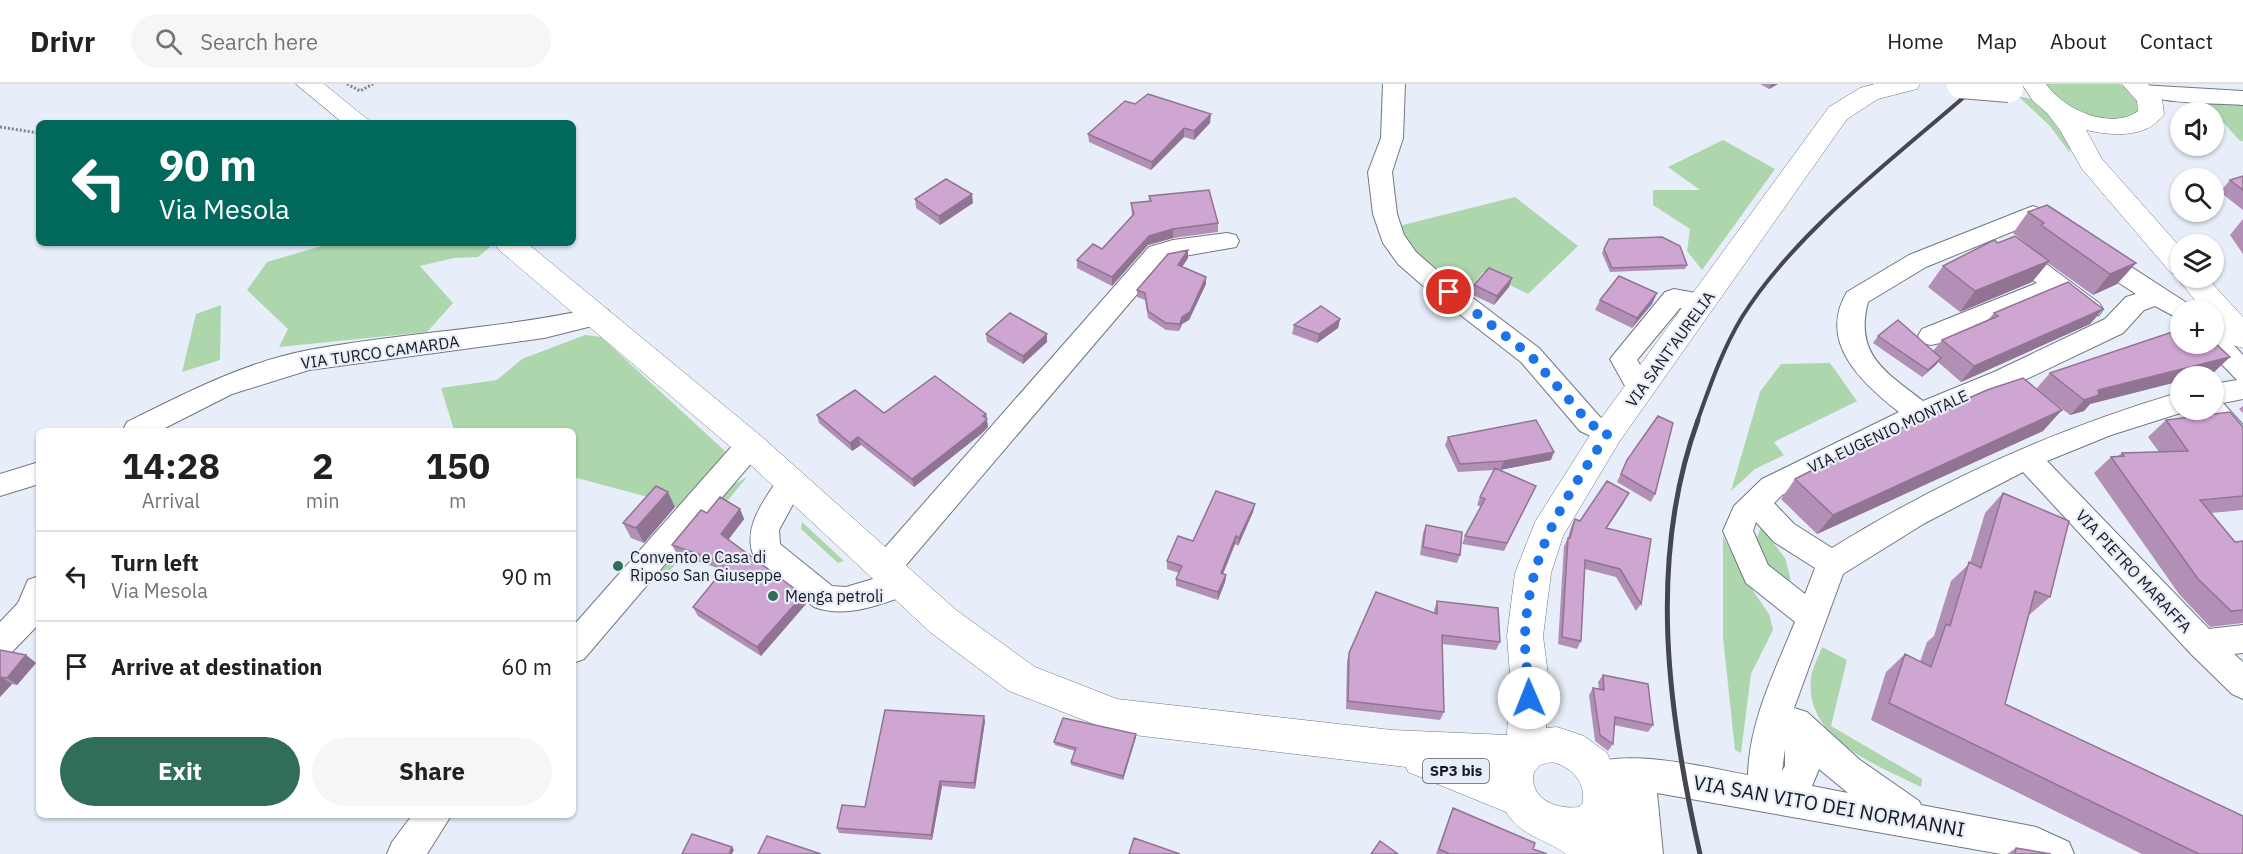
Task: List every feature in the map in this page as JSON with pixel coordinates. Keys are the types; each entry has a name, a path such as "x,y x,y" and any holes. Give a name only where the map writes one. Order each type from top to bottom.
{"main road":[{"path":"308,84 355,120"},
{"name":"VIA SANT'AURELIA","path":"1529,675 1525,636 1533,573 1547,532 1608,433 1838,113 1869,93 1908,84"},
{"path":"1961,84 2032,93 2085,121 2115,127 2138,124 2151,114 2149,99 2135,84"},
{"path":"2032,93 2072,128 2091,163 2170,253"},
{"path":"2091,163 2090,150 2097,139 2115,127"},
{"path":"513,246 600,316 750,445 894,576"},
{"path":"2200,288 2243,337"},
{"name":"SP3 bis","path":"894,576 943,621 1022,679 1117,716 1392,748 1524,752"},
{"path":"1529,675 1547,718 1567,748"},
{"path":"1529,675 1524,752 1514,770 1514,788 1518,798 1538,819 1565,829 1600,854"},
{"path":"1524,752 1552,744 1567,748 1586,759 1614,782 1643,854"},
{"name":"SP3 bis","path":"1392,748 1450,768 1518,798"},
{"path":"1565,829 1576,828 1594,820 1614,782"}],"street":[{"path":"1394,84 1392,138 1380,172 1384,214 1392,237 1407,258 1530,355 1590,424 1608,433"},
{"path":"2135,84 2157,92 2243,98"},
{"path":"2151,114 2167,99 2185,95"},
{"path":"1920,414 1884,385 1859,355 1850,332 1856,298 1883,279 1987,233 2033,214 2170,305"},
{"path":"1987,233 2114,326"},
{"path":"791,482 764,529 766,550 825,598 846,600 894,576 1158,253 1173,248 1227,241"},
{"path":"1931,336 2058,284"},
{"name":"VIA EUGENIO MONTALE","path":"1812,618 1757,574 1738,531 1744,514 1755,502 1772,487 1920,414 2012,386 2114,326 2135,303 2157,297"},
{"name":"VIA TURCO CAMARDA","path":"141,428 222,387 308,360 544,329 600,316"},
{"path":"2224,352 2243,372"},
{"path":"2224,392 2243,388"},
{"path":"1783,691 1804,755 1801,773 1791,787 1766,795 1764,774 1767,746 1783,691 1833,564 1939,499 2026,457 2065,430 2170,405"},
{"path":"2222,420 2243,443"},
{"path":"576,646 750,445"},
{"name":"VIA PIETRO MARAFFA","path":"2026,457 2202,644 2243,684"},
{"path":"0,485 36,475"},
{"path":"1755,502 1784,533 1833,564"},
{"path":"0,643 31,611 36,597"},
{"path":"2202,644 2243,639"},
{"path":"1795,723 1819,750 1857,781 1918,820"},
{"name":"VIA SAN VITO DEI NORMANNI","path":"1614,782 1683,780 1918,820 2036,844 2056,854"},
{"path":"405,854 432,818"}],"path":[{"path":"346,84 360,91 374,84"},
{"path":"0,127 36,133"}],"green space":[{"path":"2046,84 2120,84 2133,94 2139,107 2134,115 2123,119 2107,119 2089,115 2072,109 2056,98"},
{"path":"2018,96 2043,102 2069,131 2070,153 2050,126"},
{"path":"2224,104 2243,105 2243,141 2240,141 2224,123"},
{"path":"1723,140 1775,169 1702,270 1687,251 1690,229 1653,205 1653,190 1700,190 1668,167"},
{"path":"1515,197 1578,246 1528,294 1483,272 1466,293 1423,264 1399,226"},
{"path":"322,246 490,247 478,257 454,258 420,266 453,303 427,332 279,347 288,329 247,290 267,262"},
{"path":"221,305 220,360 182,372 196,314"},
{"path":"585,335 601,337 726,452 680,509 663,501 576,478 576,428 453,428 441,388 497,380 522,359"},
{"path":"1830,363 1857,401 1774,442 1784,455 1755,469 1731,491 1760,392 1781,364"},
{"path":"747,477 664,578 650,572 717,494"},
{"path":"802,522 844,561 838,563 801,529"},
{"path":"1761,527 1785,558 1791,580 1775,578 1755,543"},
{"path":"1723,536 1743,576 1769,614 1773,630 1751,674 1741,753 1735,750 1723,637"},
{"path":"1822,647 1847,660 1831,726 1922,779 1921,787 1865,759 1847,747 1819,718 1812,699 1811,678"}],"building":[{"path":"1148,94 1211,114 1194,131 1184,128 1152,162 1088,134 1125,101 1135,104"},
{"path":"2243,176 2243,190 2230,180"},
{"path":"946,179 972,194 939,216 915,199"},
{"path":"1209,190 1218,223 1173,229 1149,236 1112,277 1077,260 1093,244 1102,249 1134,214 1131,203 1151,201 1149,196"},
{"path":"2047,205 2136,263 2110,274 2041,225 2044,223 2028,212"},
{"path":"2015,236 2049,261 1975,291 1943,266 1994,240 1998,243"},
{"path":"1662,237 1680,246 1687,265 1612,268 1604,249 1609,239"},
{"path":"1188,250 1178,265 1206,277 1190,312 1182,317 1180,324 1166,323 1148,311 1145,293 1137,290 1168,254"},
{"path":"1489,268 1512,278 1497,296 1474,285"},
{"path":"1619,276 1657,293 1637,318 1600,300"},
{"path":"2068,282 2103,309 1974,366 1942,340 1998,316 1994,313"},
{"path":"1321,306 1340,319 1319,334 1294,325"},
{"path":"1010,313 1047,334 1023,356 986,334"},
{"path":"1898,320 1941,358 1928,370 1878,336"},
{"path":"2170,333 2170,354 2224,354 2224,351 2230,357 2194,366 2170,366 2170,372 2098,390 2099,395 2084,400 2050,373"},
{"path":"935,376 986,414 983,416 987,419 912,479 858,437 850,443 817,415 855,390 884,413"},
{"path":"2023,378 2062,410 1833,515 1795,479 1854,449 1987,390"},
{"path":"2230,412 2243,427 2243,496 2200,500 2235,542 2243,541 2243,610 2231,611 2198,579 2111,457 2124,456 2122,453 2188,451 2166,420 2224,420 2224,413"},
{"path":"1658,416 1673,423 1655,494 1621,474 1627,460"},
{"path":"1536,420 1554,452 1504,461 1460,464 1448,437"},
{"path":"1495,468 1536,486 1507,543 1465,536 1485,499 1480,497"},
{"path":"1607,481 1629,493 1606,528 1651,539 1641,604 1620,569 1585,560 1581,641 1562,637 1568,538 1570,538 1575,519 1580,521"},
{"path":"656,486 668,492 636,528 623,523"},
{"path":"1216,491 1255,504 1239,538 1236,536 1221,573 1226,575 1218,592 1176,579 1182,566 1167,561 1178,536 1193,541"},
{"path":"2003,493 2069,521 2050,597 2035,591 2005,704 2243,816 2243,854 2199,854 1889,703 1905,654 1931,667 1946,624 1950,626 1969,562 1981,568"},
{"path":"720,497 740,509 721,534 803,595 757,647 693,607 728,564 672,545 701,510 707,513"},
{"path":"1426,525 1462,532 1460,555 1423,547"},
{"path":"1376,592 1437,614 1437,601 1498,608 1500,642 1442,635 1444,712 1348,701 1349,653"},
{"path":"0,650 26,655 7,678 0,678"},
{"path":"1603,675 1648,684 1653,725 1615,717 1613,744 1600,735 1593,688 1604,690"},
{"path":"885,710 984,716 974,783 940,781 931,835 837,828 842,805 865,807"},
{"path":"1063,718 1136,734 1123,776 1071,762 1076,748 1054,742"},
{"path":"1453,808 1535,843 1533,849 1547,854 1450,854 1439,849"},
{"path":"692,834 732,847 729,854 682,854"},
{"path":"767,836 821,854 758,854"},
{"path":"1134,838 1180,854 1129,854"},
{"path":"1380,841 1398,854 1371,854"},
{"path":"2016,848 2051,854 2015,854"}],"railway":[{"path":"1697,422 1728,342 1742,317 1791,253 1852,193 1979,84"},
{"path":"1698,420 1682,473 1672,527 1668,582 1668,637 1679,746 1700,854"}],"place":[{"name":"Convento e Casa di Riposo San Giuseppe","path":"618,566"},
{"name":"Menga petroli","path":"773,596"}],"route":[{"path":"1449,292 1530,355 1590,424 1608,433 1547,532 1533,573 1525,636 1529,698"}]}
